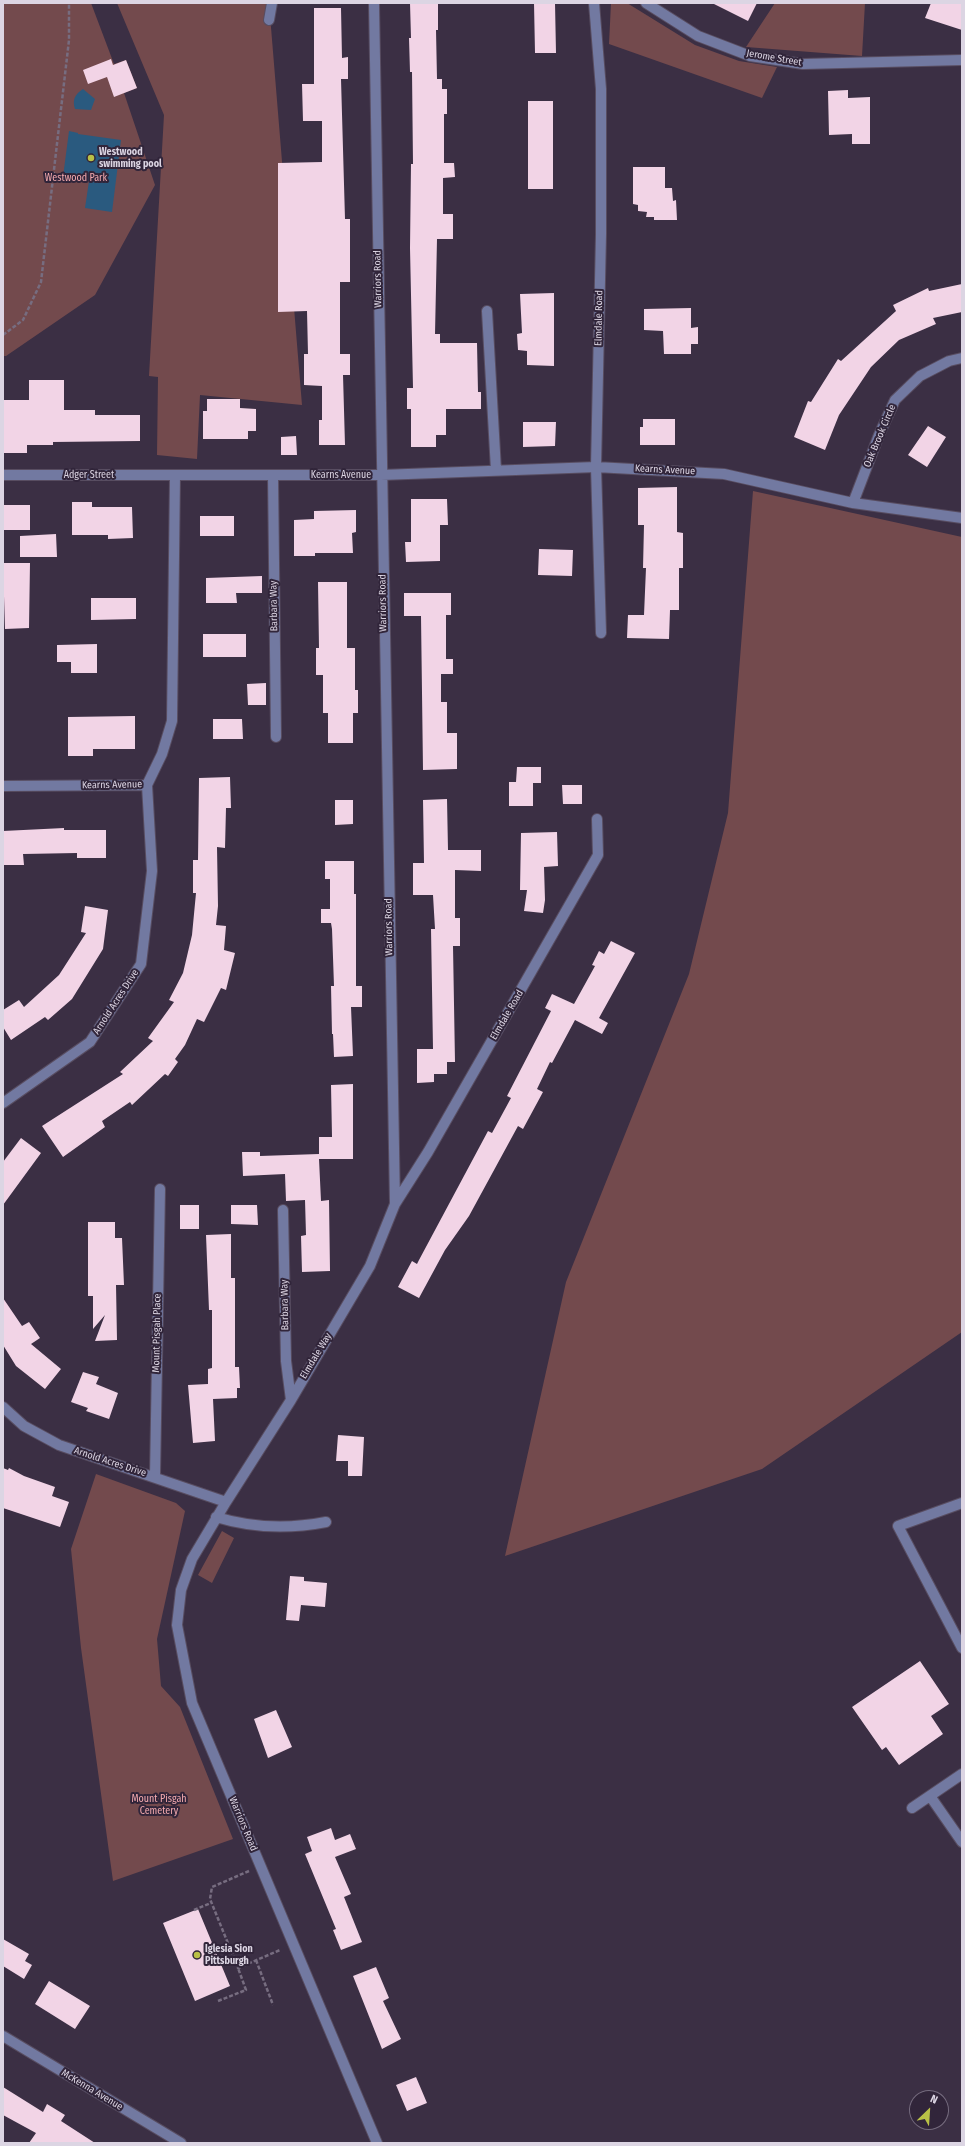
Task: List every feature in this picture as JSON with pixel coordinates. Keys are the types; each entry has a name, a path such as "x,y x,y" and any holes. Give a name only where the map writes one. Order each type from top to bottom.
{"street":[{"path":"269,20 272,3"},
{"name":"Warriors Road","path":"374,3 394,1204"},
{"name":"Elmdale Road","path":"594,3 601,89 601,234 596,467 601,633"},
{"name":"Jerome Street","path":"646,3 698,36 750,56 803,64 962,60"},
{"path":"487,311 496,470"},
{"name":"Oak Brook Circle","path":"853,503 879,435 895,400 920,376 938,366 962,358"},
{"name":"Kearns Avenue","path":"3,786 146,785 162,754 172,721 175,475 381,475 596,467 724,474 853,503 962,518"},
{"name":"Adger Street","path":"3,475 175,475"},
{"name":"Barbara Way","path":"273,475 276,737"},
{"name":"Arnold Acres Drive","path":"3,1103 90,1042 141,964 152,871 146,785"},
{"name":"Elmdale Road","path":"394,1204 428,1152 598,855 597,819"},
{"name":"Mount Pisgah Place","path":"155,1476 160,1189"},
{"name":"Elmdale Way","path":"226,1502 290,1400 370,1266 394,1204"},
{"name":"Barbara Way","path":"283,1210 286,1361 290,1400"},
{"name":"Arnold Acres Drive","path":"3,1407 24,1426 59,1445 155,1476 226,1502"},
{"name":"Warriors Road","path":"226,1502 192,1559 181,1590 177,1625 192,1703 377,2143"},
{"path":"962,1503 898,1526 962,1648"},
{"path":"216,1517 240,1524 279,1526 303,1527 326,1522"},
{"path":"912,1808 962,1774"},
{"path":"930,1796 962,1842"},
{"name":"McKenna Avenue","path":"3,2036 181,2143"}],"path":[{"path":"3,335 23,320 41,282 69,40 69,3"},
{"path":"218,2001 246,1990 211,1903 210,1899 212,1887 260,1866"},
{"path":"194,1910 211,1903"},
{"path":"238,1968 293,1944"},
{"path":"256,1960 273,2005"}],"green space":[{"name":"Westwood Park","path":"3,3 91,3 114,64 126,60 137,88 124,93 155,185 95,295 6,356 3,356"},
{"path":"117,3 269,3 302,405 200,395 197,459 157,455 158,377 149,376 164,115"},
{"path":"611,3 627,3 695,45 739,61 777,67 762,98 609,44"},
{"path":"775,3 865,3 862,56 746,47"},
{"path":"753,491 962,537 962,1332 762,1469 505,1556 566,1282 689,974 728,813"},
{"name":"Mount Pisgah Cemetery","path":"96,1474 176,1503 185,1511 157,1639 161,1686 180,1707 233,1839 113,1881 81,1648 71,1549"},
{"path":"222,1531 234,1538 212,1583 198,1575"}],"water":[{"path":"83,89 95,99 91,110 75,109 75,98"},
{"path":"69,131 78,134 121,140 112,212 85,208 89,181 63,177"}],"building":[{"path":"410,3 438,3 438,30 436,30 437,79 442,79 442,89 447,89 447,114 444,114 444,163 454,163 455,177 443,178 443,214 453,214 453,239 437,239 435,334 440,334 440,343 477,343 478,392 481,392 481,409 446,409 446,435 436,435 436,447 411,447 411,409 407,409 407,388 413,388 410,248 411,164 413,164 412,72 410,72 409,38 411,38"},
{"path":"534,3 555,3 556,53 535,53"},
{"path":"712,3 757,3 748,21"},
{"path":"931,3 962,3 962,30 925,18"},
{"path":"314,8 341,8 342,58 348,57 348,79 341,79 345,219 350,219 350,282 340,282 340,354 350,354 350,375 343,375 345,445 319,445 319,420 322,420 322,386 304,385 304,354 308,354 307,311 278,312 278,163 322,162 322,121 303,121 302,84 314,84"},
{"path":"111,59 113,65 126,60 137,88 114,97 107,77 88,84 83,70"},
{"path":"848,90 848,98 870,97 870,144 852,144 852,134 829,135 828,91"},
{"path":"528,101 553,101 553,189 528,189"},
{"path":"633,167 665,167 665,188 672,188 673,201 676,200 677,220 654,220 654,217 646,217 647,212 638,211 638,205 633,204"},
{"path":"962,284 962,312 933,318 936,324 899,340 871,367 839,415 825,450 794,437 808,401 811,402 838,359 841,361 896,311 893,305 928,288 929,291"},
{"path":"554,293 554,366 527,365 527,351 518,350 517,334 522,333 520,294"},
{"path":"691,308 691,328 698,327 698,344 691,344 691,354 664,354 663,331 644,330 644,309"},
{"path":"29,380 64,380 64,410 95,410 95,415 140,415 140,441 53,442 53,445 27,445 27,453 3,453 3,400 29,400"},
{"path":"207,399 240,399 240,408 256,409 256,431 248,431 248,439 203,439 203,411 207,411"},
{"path":"643,419 675,419 675,445 640,445 640,427 643,427"},
{"path":"523,422 556,422 555,446 523,447"},
{"path":"928,426 946,437 927,467 908,455"},
{"path":"296,436 297,455 281,455 281,437"},
{"path":"677,487 677,532 683,533 683,568 679,568 679,610 670,610 669,639 627,638 628,615 644,615 646,568 643,568 644,525 638,525 638,488"},
{"path":"411,499 447,499 448,525 440,525 440,561 406,562 405,542 411,542"},
{"path":"72,502 92,502 92,507 132,507 133,538 108,539 108,535 72,535"},
{"path":"3,505 30,505 30,530 3,530"},
{"path":"356,510 356,532 352,533 353,553 315,553 315,556 294,556 294,520 314,519 314,511"},
{"path":"200,516 234,516 234,536 200,536"},
{"path":"56,534 57,557 20,557 20,536"},
{"path":"539,549 573,550 572,576 538,575"},
{"path":"3,563 30,563 29,628 5,629"},
{"path":"262,576 262,593 236,593 237,603 206,603 206,578"},
{"path":"318,582 347,582 347,648 355,648 355,690 358,690 358,713 353,713 353,743 328,743 328,713 323,713 323,675 316,675 316,648 319,648"},
{"path":"404,593 451,593 451,615 446,615 446,659 453,659 453,674 441,674 441,702 447,702 447,733 457,733 457,769 423,770 421,616 404,616"},
{"path":"91,598 136,598 136,619 91,620"},
{"path":"203,634 246,634 246,657 203,657"},
{"path":"97,644 97,673 71,673 71,662 57,662 57,645"},
{"path":"266,683 266,705 248,705 247,684"},
{"path":"135,716 135,749 93,749 93,756 68,756 68,717"},
{"path":"213,719 242,719 243,739 213,739"},
{"path":"517,767 541,767 541,783 533,783 533,806 509,806 509,782 516,782"},
{"path":"230,777 231,808 226,808 225,848 217,847 218,906 216,925 226,926 224,950 235,953 226,990 221,988 204,1022 197,1019 185,1045 175,1059 178,1062 168,1076 165,1074 132,1105 130,1102 102,1121 105,1127 63,1157 42,1126 123,1074 120,1072 153,1041 148,1038 174,1002 169,1000 183,973 192,935 196,893 193,893 193,860 198,860 199,778"},
{"path":"562,785 582,785 582,804 563,804"},
{"path":"447,799 448,850 481,850 481,871 455,870 455,918 460,918 460,946 453,946 455,1062 447,1062 447,1074 434,1074 434,1082 417,1083 417,1049 433,1049 431,929 435,929 433,895 413,895 413,863 424,863 423,800"},
{"path":"335,800 353,800 353,824 335,825"},
{"path":"64,828 64,830 106,830 106,858 77,858 77,853 23,854 24,865 3,865 3,831"},
{"path":"557,832 558,866 544,867 545,900 543,913 524,911 527,890 520,890 521,833"},
{"path":"325,861 354,861 354,894 356,894 356,986 362,986 362,1007 351,1007 353,1056 334,1057 331,986 334,986 332,929 331,923 321,923 321,909 330,909 330,879 325,879"},
{"path":"85,906 108,910 103,949 72,999 48,1020 45,1017 11,1040 3,1027 3,1010 19,1000 24,1007 59,975 86,933 81,932"},
{"path":"611,941 635,953 599,1018 608,1023 602,1034 575,1020 552,1063 550,1062 537,1089 543,1092 523,1129 518,1126 469,1216 445,1250 419,1298 398,1287 412,1261 417,1264 488,1131 492,1133 511,1098 507,1096 551,1011 545,1008 552,994 574,1004 595,966 592,965 599,951 604,954"},
{"path":"353,1084 353,1159 319,1159 321,1201 329,1200 330,1271 302,1272 301,1236 306,1235 305,1200 286,1201 285,1174 243,1176 242,1152 260,1152 260,1156 319,1154 319,1137 332,1137 331,1085"},
{"path":"21,1138 41,1153 3,1205 3,1162"},
{"path":"180,1205 199,1205 199,1229 180,1229"},
{"path":"231,1205 257,1205 258,1225 231,1224"},
{"path":"88,1222 115,1222 115,1238 122,1238 124,1285 116,1285 117,1340 95,1341 105,1315 93,1329 93,1296 88,1296"},
{"path":"231,1234 231,1278 235,1278 235,1367 239,1367 240,1388 237,1388 237,1398 213,1399 215,1441 193,1443 188,1385 208,1384 208,1369 212,1368 212,1310 209,1310 206,1235"},
{"path":"3,1298 22,1326 29,1322 40,1338 31,1344 61,1369 45,1389 16,1366 3,1345"},
{"path":"83,1372 99,1377 96,1384 118,1393 109,1419 86,1411 88,1408 71,1402"},
{"path":"338,1435 364,1437 362,1476 348,1476 348,1461 336,1461"},
{"path":"3,1468 8,1470 9,1468 24,1476 55,1487 52,1496 69,1502 60,1527 3,1508"},
{"path":"290,1576 304,1577 304,1581 327,1583 325,1607 301,1605 299,1621 286,1620"},
{"path":"920,1661 949,1704 931,1716 943,1734 899,1765 886,1747 882,1750 852,1707"},
{"path":"276,1710 292,1747 268,1758 254,1719"},
{"path":"331,1828 335,1840 350,1834 356,1849 335,1857 351,1894 344,1897 362,1942 341,1950 333,1930 336,1929 305,1854 312,1851 307,1837"},
{"name":"Iglesia Sion Pittsburgh","path":"198,1909 230,1986 195,2001 163,1923"},
{"path":"3,1939 29,1954 25,1961 32,1965 24,1979 3,1966"},
{"path":"376,1967 389,1998 383,2001 401,2039 382,2049 353,1976"},
{"path":"49,1981 90,2006 75,2029 35,2004"},
{"path":"416,2077 427,2103 407,2111 396,2085"},
{"path":"3,2087 43,2112 47,2104 65,2115 61,2121 95,2143 29,2143 36,2133 3,2115"}],"place":[{"name":"Westwood swimming pool","path":"91,158"},
{"name":"Iglesia Sion Pittsburgh","path":"197,1955"}]}
